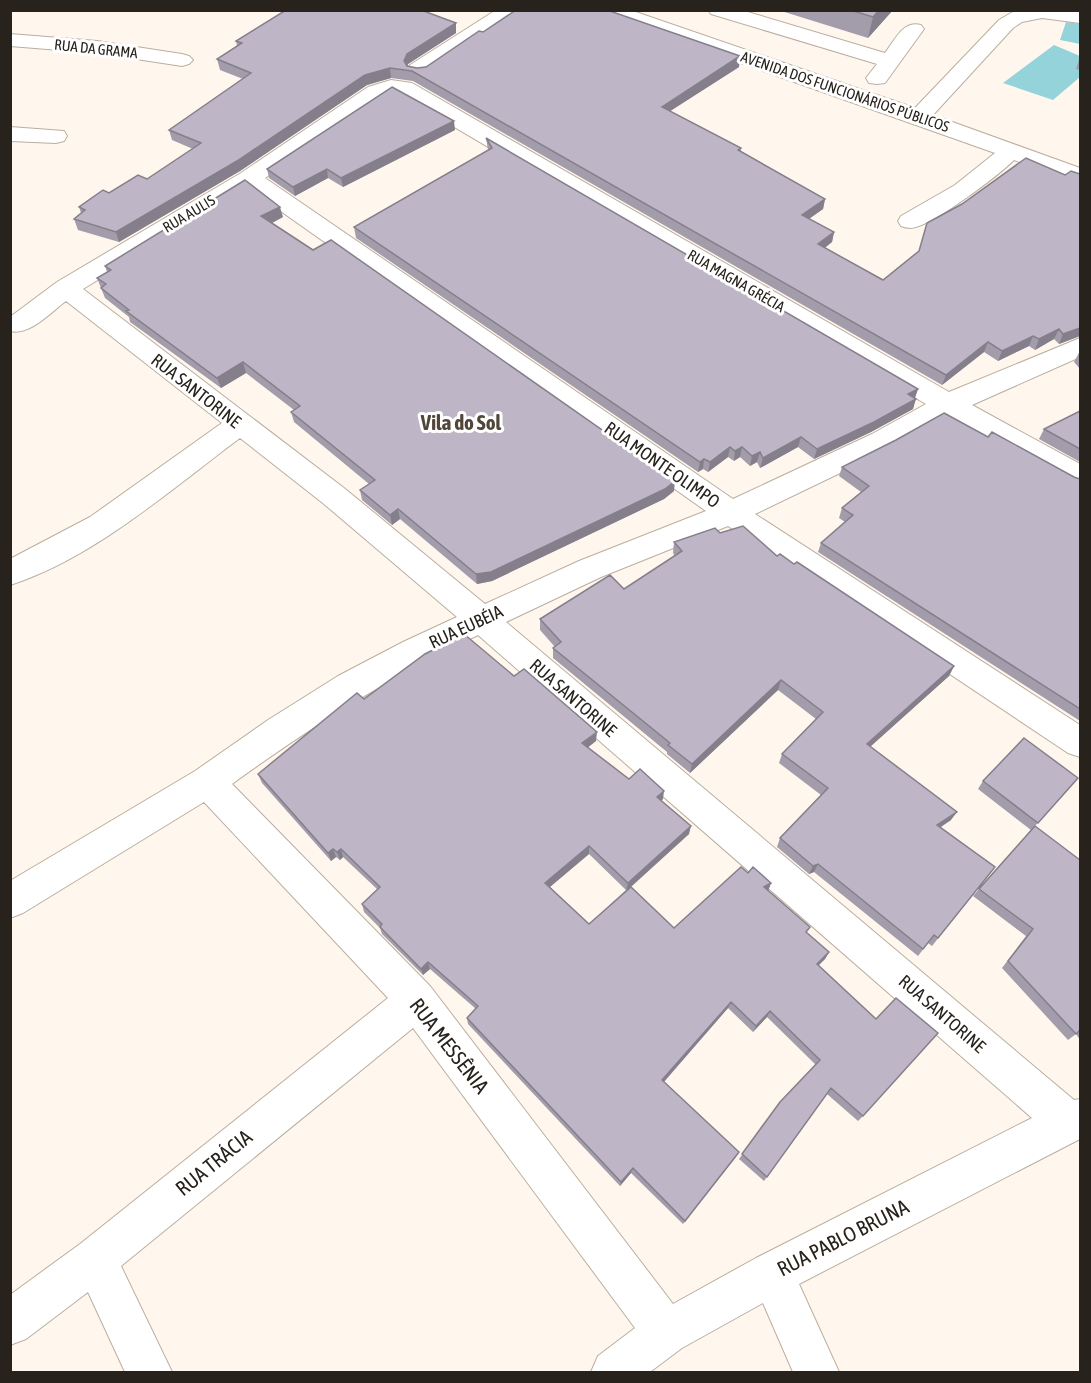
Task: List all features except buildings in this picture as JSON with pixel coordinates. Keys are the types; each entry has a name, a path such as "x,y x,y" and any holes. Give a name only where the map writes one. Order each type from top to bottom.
{"street":[{"path":"418,70 511,10"},
{"name":"AVENIDA DOS FUNCIONÁRIOS PÚBLICOS","path":"609,10 919,117 1080,176"},
{"path":"718,10 890,61"},
{"path":"919,117 1006,24 1019,14 1035,10 1080,17"},
{"path":"861,97 914,29"},
{"name":"RUA DA GRAMA","path":"10,40 97,47 182,60"},
{"name":"RUA AULIS","path":"18,324 66,288 249,178 376,92 391,86"},
{"name":"RUA MAGNA GRÉCIA","path":"391,86 404,88 948,404 1080,477"},
{"path":"10,134 56,136"},
{"path":"910,220 963,192 986,175 1011,150"},
{"name":"RUA MONTE OLIMPO","path":"249,178 378,264 731,513 1080,743"},
{"name":"RUA SANTORINE","path":"66,288 333,496 1074,1121"},
{"name":"RUA EUBÉIA","path":"10,901 207,782 280,730 350,686 414,651 590,569 731,513 882,441 948,404 1080,348"},
{"path":"10,573 63,546 147,494 239,425"},
{"name":"RUA MESSÊNIA","path":"207,782 416,1000 666,1332"},
{"name":"RUA TRÁCIA","path":"10,1323 95,1259 416,1000"},
{"name":"RUA PABLO BRUNA","path":"614,1372 666,1332 772,1275 1074,1121"},
{"path":"95,1259 149,1372"},
{"path":"772,1275 816,1372"}],"water":[{"path":"1066,22 1080,24 1080,44 1060,40"},
{"path":"1054,45 1080,56 1080,77 1053,100 1003,83"}],"district":[{"name":"Vila do Sol","path":"461,423"}]}
